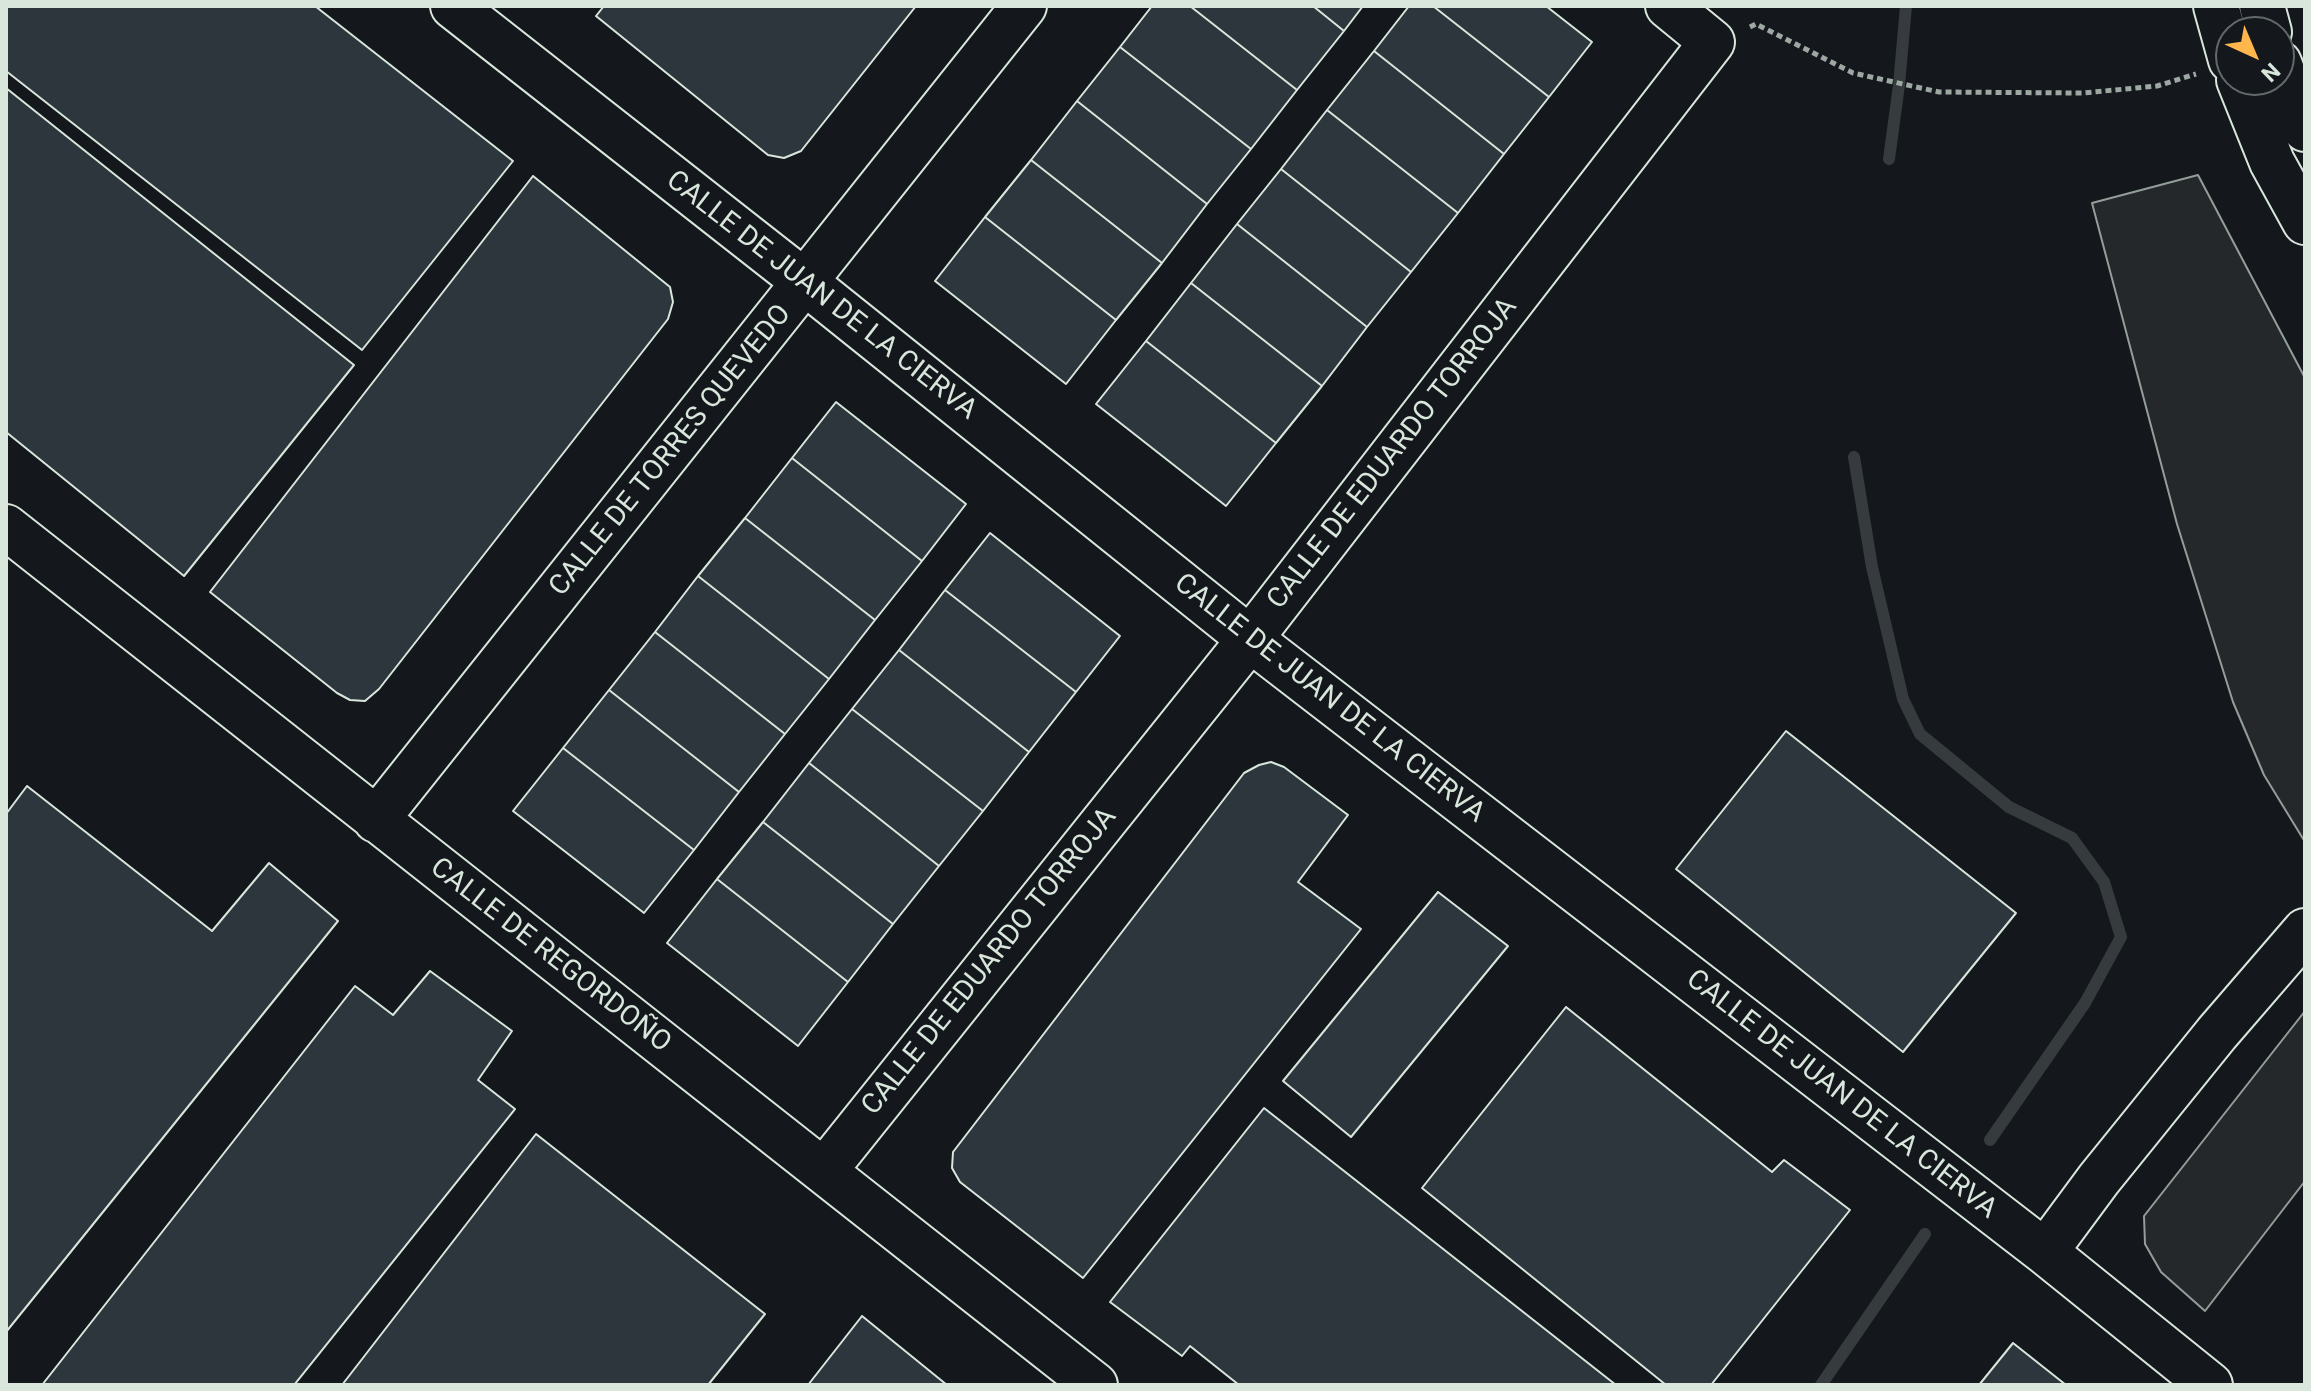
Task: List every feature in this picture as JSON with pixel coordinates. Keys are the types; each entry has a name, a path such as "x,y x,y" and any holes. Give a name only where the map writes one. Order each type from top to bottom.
{"street":[{"name":"CALLE DE JUAN DE LA CIERVA","path":"453,6 806,283 1250,639 2045,1252 2210,1385"},
{"name":"CALLE DE TORRES QUEVEDO","path":"376,820 1024,6"},
{"path":"1668,6 1712,42"},
{"name":"CALLE DE EDUARDO TORROJA","path":"824,1171 1250,639 1712,42"},
{"path":"2237,96 2305,222"},
{"path":"2292,96 2305,129"},
{"name":"CALLE DE REGORDOÑO","path":"6,527 1095,1385"},
{"path":"2045,1252 2099,1179 2305,931"}],"path":[{"path":"1712,42 1756,24 1853,73 1939,92 2083,93 2157,86 2215,73"}],"shaded area":[{"path":"2198,175 2305,378 2305,842 2264,775 2233,702 2177,524 2092,203"},
{"path":"2305,1011 2305,1181 2205,1311 2161,1272 2145,1244 2144,1216"}],"building":[{"path":"6,6 315,6 513,161 362,350 6,71"},
{"path":"604,6 916,6 801,151 784,158 768,155 596,16"},
{"path":"1152,6 1190,6 1297,90 1251,149 1120,47"},
{"path":"1190,6 1313,6 1344,31 1297,90"},
{"path":"1313,6 1363,6 1344,31"},
{"path":"1409,6 1433,6 1549,97 1504,154 1374,51"},
{"path":"1433,6 1546,6 1592,42 1549,97"},
{"path":"1120,47 1251,149 1207,204 1077,101"},
{"path":"1374,51 1504,154 1458,213 1327,110"},
{"path":"6,88 354,365 184,576 6,432"},
{"path":"1077,101 1207,204 1162,263 1031,160"},
{"path":"1327,110 1458,213 1411,272 1281,169"},
{"path":"1031,160 1162,263 1116,320 985,217"},
{"path":"1281,169 1411,272 1367,327 1237,224"},
{"path":"533,176 670,287 673,302 668,319 379,689 365,701 350,700 210,592"},
{"path":"985,217 1116,320 1066,384 935,281"},
{"path":"1237,224 1367,327 1322,386 1191,283"},
{"path":"1191,283 1322,386 1276,443 1146,341"},
{"path":"1146,341 1276,443 1226,506 1096,404"},
{"path":"836,402 966,504 922,561 792,458"},
{"path":"792,458 922,561 875,620 745,518"},
{"path":"745,518 875,620 829,679 698,576"},
{"path":"990,533 1120,636 1076,692 945,590"},
{"path":"698,576 829,679 785,734 655,632"},
{"path":"945,590 1076,692 1029,752 899,650"},
{"path":"655,632 785,734 739,792 609,690"},
{"path":"899,650 1029,752 983,811 852,709"},
{"path":"609,690 739,792 694,850 563,748"},
{"path":"852,709 983,811 939,866 809,763"},
{"path":"1786,731 2016,913 1903,1052 1676,869"},
{"path":"563,748 694,850 644,913 513,811"},
{"path":"1271,762 1284,767 1348,815 1298,882 1361,929 1083,1278 960,1182 952,1168 953,1152 1244,773"},
{"path":"809,763 939,866 893,924 763,822"},
{"path":"27,786 212,931 269,863 338,921 6,1332 6,814"},
{"path":"763,822 893,924 848,982 717,879"},
{"path":"717,879 848,982 798,1046 667,943"},
{"path":"1438,892 1508,946 1351,1137 1283,1081"},
{"path":"430,971 512,1031 478,1080 515,1109 294,1385 42,1385 355,986 393,1015"},
{"path":"1566,1007 1772,1172 1784,1160 1850,1210 1711,1385 1666,1385 1422,1188"},
{"path":"1264,1108 1616,1385 1239,1385 1190,1346 1182,1356 1110,1302"},
{"path":"536,1134 765,1314 708,1385 342,1385"},
{"path":"862,1316 947,1385 808,1385"},
{"path":"2013,1343 2066,1385 1979,1385"}],"waterway":[{"path":"1889,159 1906,6"},
{"path":"1854,457 1872,567 1903,699 1920,734 2009,807 2072,838 2104,882 2121,937 2085,1003 1990,1140"},
{"path":"1821,1385 1925,1234"}]}
